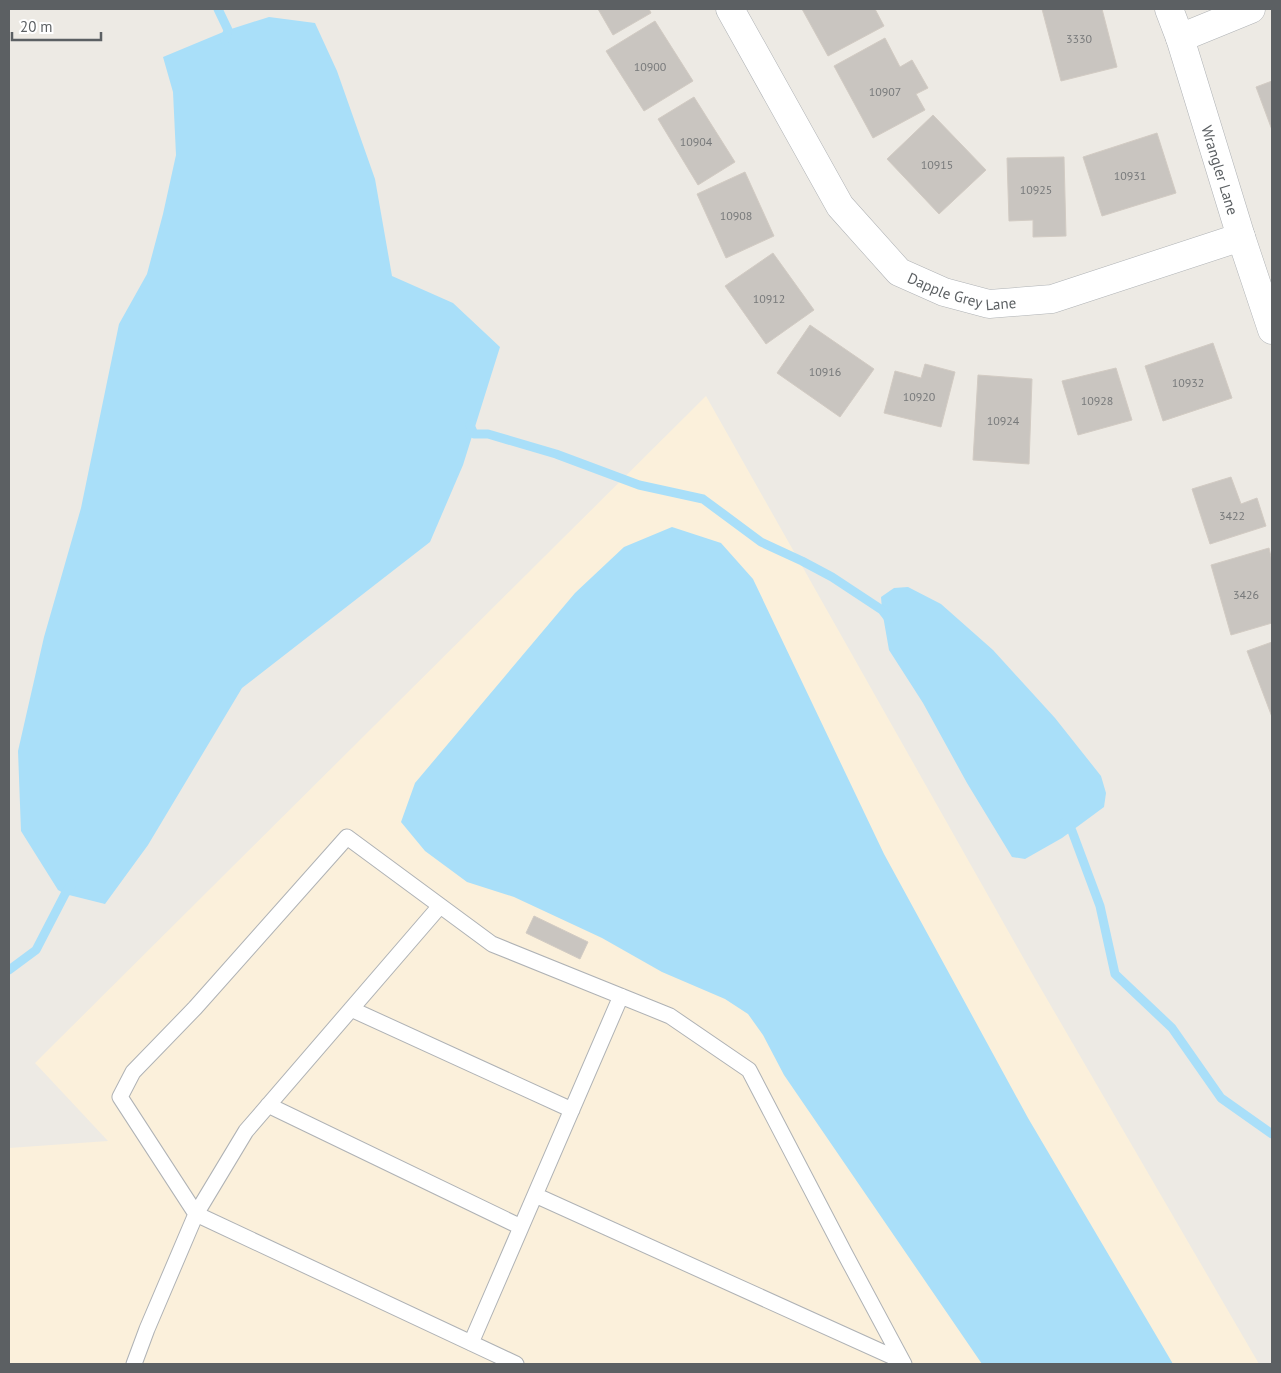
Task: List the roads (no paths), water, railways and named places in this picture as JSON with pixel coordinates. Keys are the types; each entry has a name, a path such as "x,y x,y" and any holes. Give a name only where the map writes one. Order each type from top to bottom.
{"street":[{"name":"Dapple Grey Lane","path":"730,9 840,206 898,272 944,292 989,304 1052,299 1241,237"},
{"name":"Wrangler Lane","path":"1169,9 1180,38 1241,237 1272,330"},
{"path":"1180,38 1251,9"}],"lane":[{"path":"516,1364 196,1214 120,1096 133,1072 195,1008 347,837 492,944 670,1016 750,1070 840,1245 903,1362"},
{"path":"134,1364 196,1214 246,1131 440,906"},
{"path":"471,1343 621,996"},
{"path":"351,1009 572,1110"},
{"path":"268,1105 521,1227"},
{"path":"535,1195 903,1362"}],"water":[{"path":"269,17 315,23 337,71 375,179 392,276 453,303 500,347 463,465 430,542 242,688 148,845 105,904 65,894 58,890 21,831 18,751 44,637 81,508 119,324 147,274 176,155 173,92 163,57 228,30"},
{"path":"672,527 721,543 753,579 884,854 1028,1118 1173,1364 982,1364 784,1075 763,1035 748,1014 725,999 662,972 602,938 514,897 467,882 425,851 401,822 415,783 575,593 624,547"},
{"path":"908,587 941,604 993,650 1055,718 1101,776 1106,793 1104,807 1062,838 1025,859 1012,857 967,783 923,703 889,650 881,597 894,588"}],"waterway":[{"path":"218,9 228,30 225,40"},
{"path":"470,425 474,434 488,434 556,454 639,485 703,499 761,542 832,577 882,610 889,619"},
{"path":"1064,823 1072,831 1100,906 1115,974 1172,1028 1221,1098 1272,1134"},
{"path":"9,970 36,950 72,884"}]}
